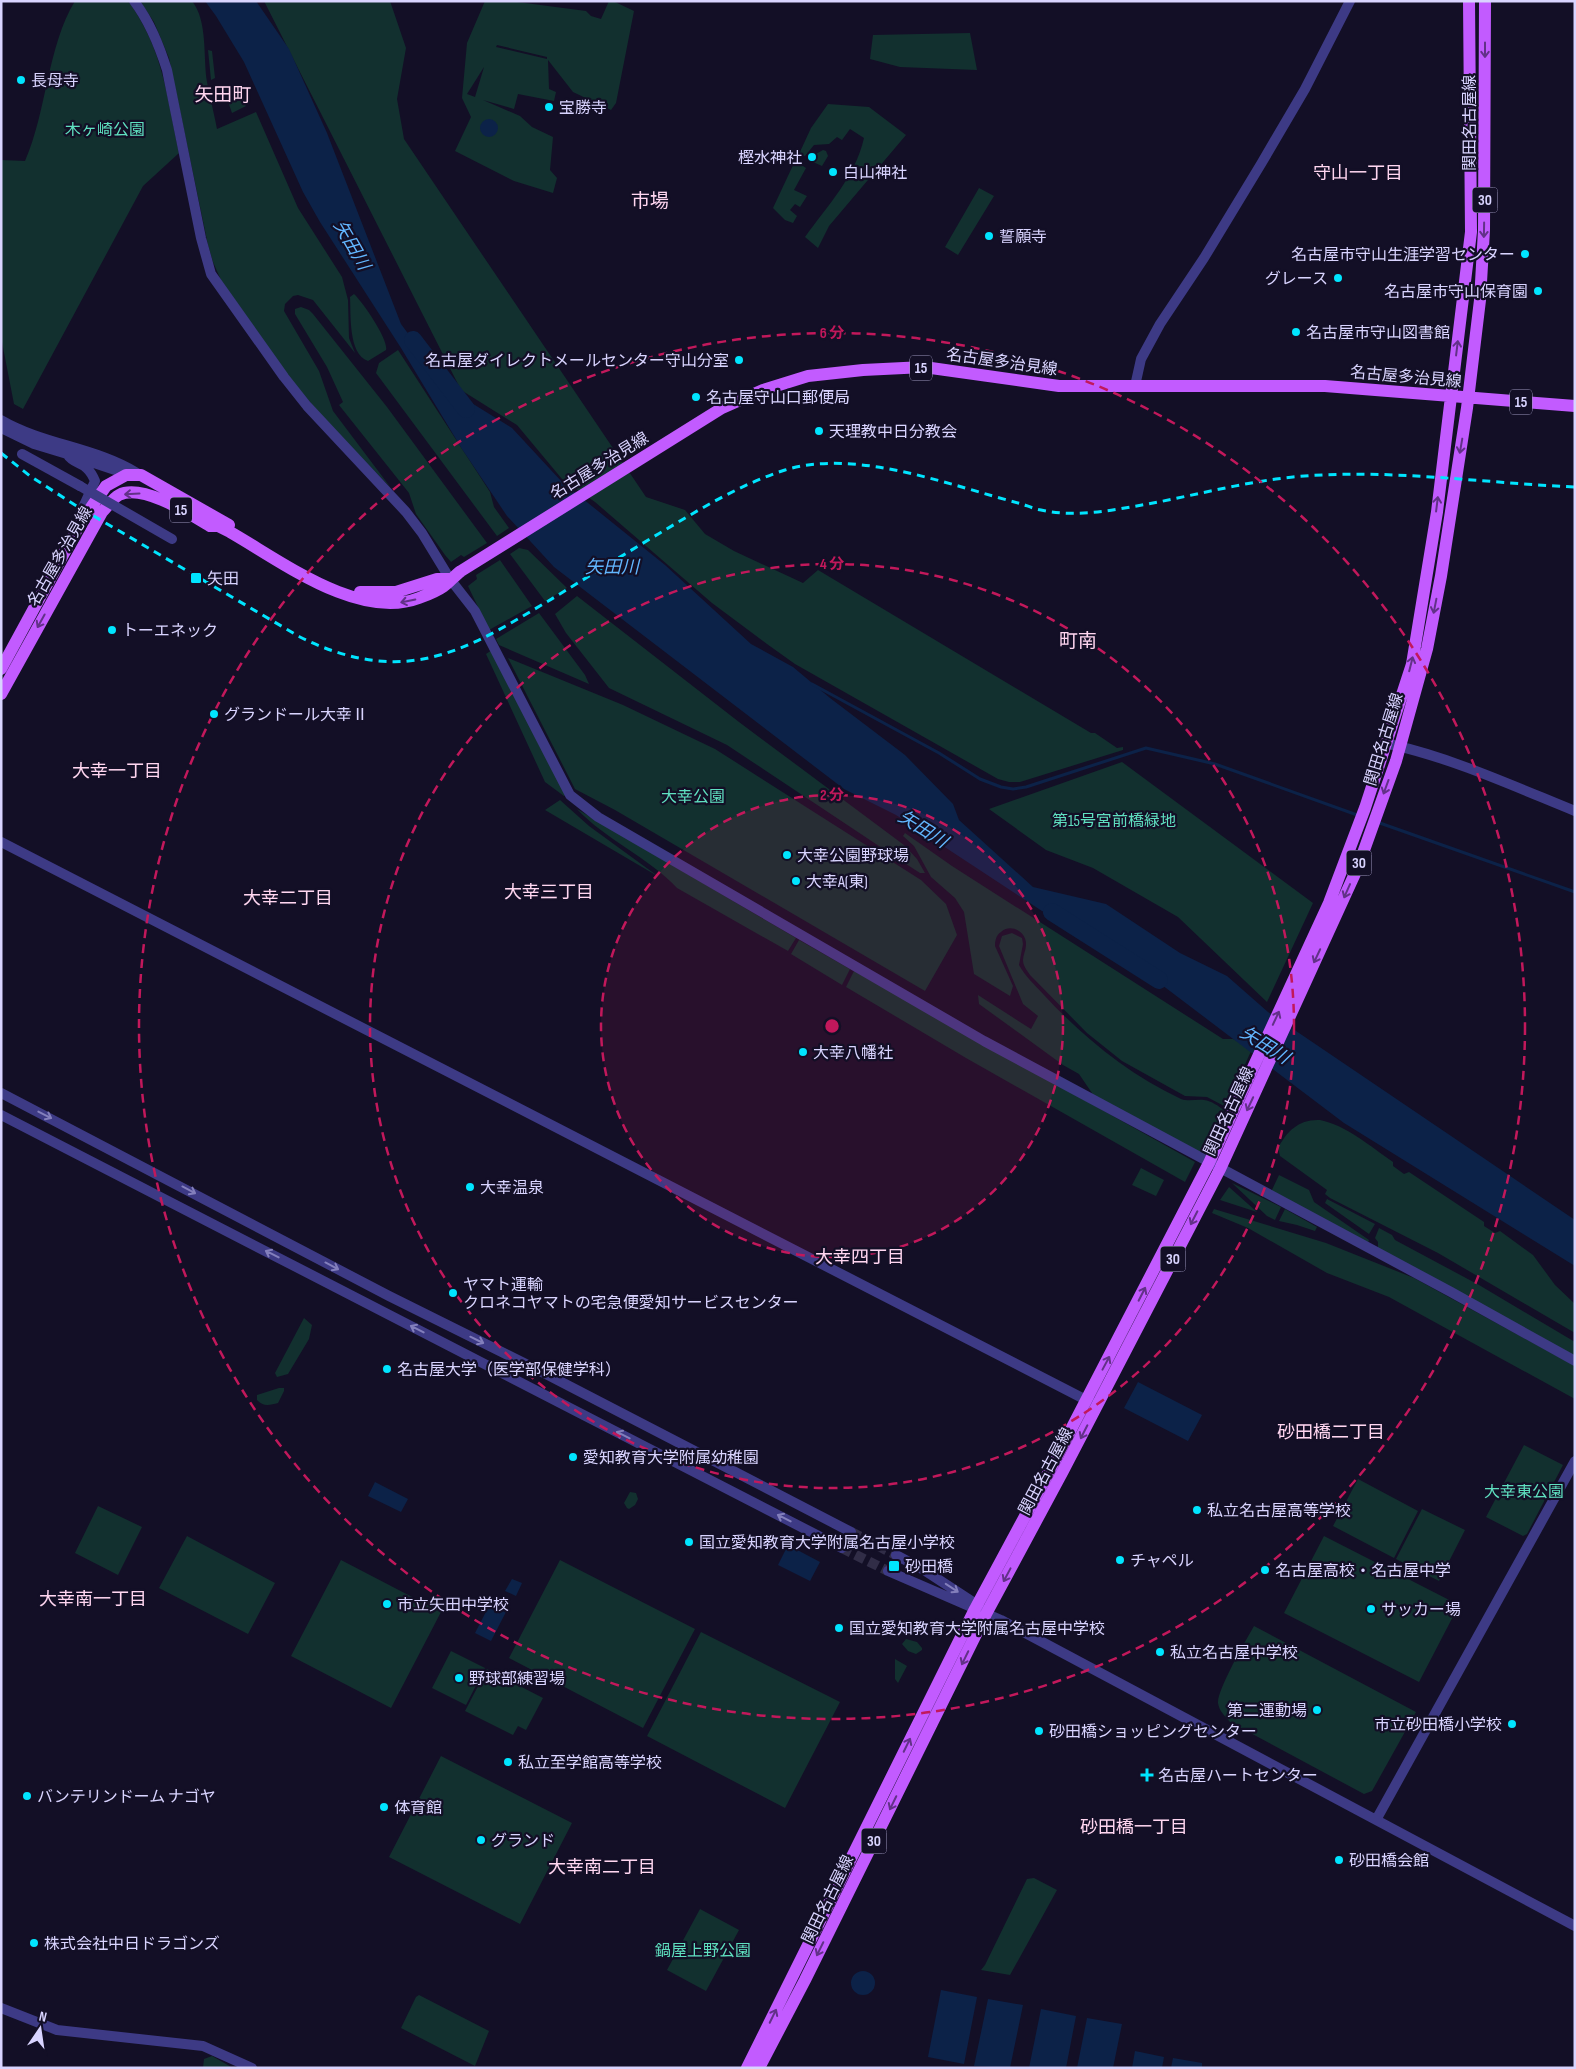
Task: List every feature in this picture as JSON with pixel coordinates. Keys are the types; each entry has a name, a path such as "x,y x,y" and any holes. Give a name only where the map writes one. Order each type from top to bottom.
{"main road":[{"name":"関田名古屋線","path":"747,2068 981,1610 1214,1166 1358,867 1386,744 1412,664 1432,540 1451,396 1471,232 1469,1"},
{"name":"関田名古屋線","path":"1371,810 1400,747 1430,633 1441,576 1468,398 1480,300 1484,234 1485,1"},
{"name":"名古屋多治見線","path":"1,694 102,512 119,495 136,492 152,496 210,526 218,526 333,590 362,600 394,603 409,601 444,586 454,576 617,472 722,408 763,390 808,376 863,370 932,368 1005,380 1059,386 1325,386 1575,406"},
{"name":"名古屋多治見線","path":"1,669 82,522 106,486 116,480 136,475 337,586 370,593 396,592 437,579 454,576"},
{"name":"関田名古屋線","path":"759,2068 805,1980 981,1610"}],"street":[{"path":"134,1 158,43 167,70 201,238 211,274 306,406 406,512 437,556 454,576 475,611 570,795 598,817 975,1036 1451,1292 1575,1361"},
{"path":"1136,386 1141,359 1157,328 1204,258 1261,164 1305,89 1350,1"},
{"path":"1,420 33,435 123,464 136,475 218,526"},
{"path":"1,428 34,444 136,475"},
{"path":"22,454 172,539"},
{"path":"67,454 69,458 85,465 95,481 80,514 82,522"},
{"path":"1386,744 1411,749 1575,811"},
{"path":"1,842 1091,1403"},
{"path":"1,1093 389,1296 546,1374 851,1532"},
{"path":"1,1115 842,1548"},
{"path":"1376,1820 1575,1461"},
{"path":"896,1555 924,1570 981,1610"},
{"path":"888,1571 1001,1620 1575,1926"},
{"path":"1,2008 56,2030 203,2046 252,2068"}],"green space":[{"name":"木ヶ崎公園","path":"75,1 128,1 140,19 156,55 167,93 179,153 143,186 23,409 14,404 1,337 1,160 25,161 38,121 58,38"},
{"path":"140,1 192,1 201,19 203,29 207,82 217,129 256,112 298,208 342,277 348,300 349,338 355,353 313,300 298,295 293,296 285,304 284,311 319,371 333,411 391,488 325,420 290,378 221,280 208,245 169,58 154,22"},
{"path":"264,1 390,1 406,48 397,99 404,139 646,497 685,510 705,534 734,551 803,583 818,570 1091,733 1095,733 1117,748 1123,747 1123,750 1020,782 998,779 795,664 712,603 595,502 562,479 517,425 461,390"},
{"name":"宝勝寺","path":"485,1 510,1 586,11 591,16 601,19 609,1 634,11 616,103 611,110 573,92 548,60 549,89 556,92 554,101 518,94 514,109 483,100 520,116 532,127 553,137 550,170 557,178 553,193 514,181 455,151 471,117 462,98 467,43","holes":["497,45 547,57 547,59 496,47","484,67 475,97 467,94"]},
{"path":"970,33 977,70 900,67 870,59 873,35"},
{"path":"208,50 212,51 215,78 211,80"},
{"path":"228,85 234,86 246,106 232,113 224,90"},
{"path":"828,104 869,107 906,135 829,226 818,248 805,237 847,178 860,152 864,138 850,129 842,140 837,137 829,144 814,145 805,156 799,154 811,128"},
{"path":"823,150 826,151 828,156 822,166 813,162 816,154"},
{"path":"795,161 806,168 794,190 807,196 800,207 795,204 790,210 797,216 793,223 785,220 773,208"},
{"path":"979,188 994,196 958,255 945,247"},
{"path":"354,294 374,321 386,345 386,350 368,361 357,350 352,333 350,297"},
{"path":"301,307 313,314 387,407 487,543 464,557 461,555 451,562 445,555 416,514 409,493 339,405 343,402 327,367 295,314 295,309"},
{"path":"398,350 490,492 494,507 509,528 497,536 376,373 379,363"},
{"path":"519,548 528,550 567,588 545,601 510,554"},
{"path":"500,560 532,606 489,630 468,586 477,579 476,575"},
{"path":"577,596 739,722 904,845 917,859 925,873 920,873 906,864 727,745 609,688 566,633 555,614"},
{"path":"539,613 585,675 589,684 499,645 496,639"},
{"path":"492,650 566,795 564,796 545,782 486,654"},
{"name":"大幸公園野球場","path":"508,658 623,705 715,749 921,880 946,904 957,935 925,991 615,810 575,789"},
{"name":"第15号宮前橋緑地","path":"1122,762 1313,903 1267,1002 1178,917 1093,868 1046,850 989,809"},
{"path":"560,800 589,826 659,877 545,810"},
{"path":"577,809 796,938 788,951 677,888 653,867 588,820"},
{"path":"905,833 952,866 1223,1039 1233,1039 1252,1049 1226,1107 1207,1097 1185,1096 1122,1061 1087,1033 1025,968 1023,958 1026,940 1018,930 1005,929 999,933 995,942 995,946 1013,986 1010,996 974,974 964,912 955,898 931,877 914,846 903,836"},
{"path":"1012,933 1022,938 1023,944 1019,965 1024,973 1059,1011 1091,1040 1125,1066 1161,1089 1184,1100 1210,1101 1224,1110 1204,1155 1094,1096 1079,1074 1063,1065 979,1004 978,995 1031,1029 1038,1016 1023,1004 999,946 1002,936"},
{"path":"799,940 850,969 842,985 791,954"},
{"path":"854,971 1195,1162 1185,1182 966,1058 846,987"},
{"path":"1313,1120 1320,1120 1358,1137 1393,1162 1393,1166 1404,1174 1409,1172 1484,1222 1484,1226 1495,1233 1500,1231 1533,1255 1555,1285 1575,1304 1575,1333 1438,1253 1330,1198 1325,1194 1327,1190 1280,1156 1278,1148 1285,1136 1294,1127"},
{"path":"1141,1168 1164,1180 1156,1196 1132,1185"},
{"path":"1279,1175 1309,1190 1314,1202 1369,1240 1368,1243 1271,1192"},
{"path":"1232,1183 1281,1207 1275,1220 1267,1216"},
{"path":"1229,1187 1257,1212 1220,1200"},
{"path":"1327,1199 1375,1224 1369,1234 1325,1203"},
{"path":"1214,1209 1326,1243 1414,1278 1575,1366 1575,1399 1389,1297 1327,1273 1248,1228 1212,1213"},
{"path":"1285,1209 1317,1227 1315,1231 1279,1221"},
{"path":"1379,1228 1392,1235 1395,1240 1479,1285 1575,1342 1575,1356 1378,1249 1378,1242 1375,1238"},
{"path":"304,1318 312,1325 309,1339 288,1374 277,1377 275,1373"},
{"path":"284,1388 284,1391 278,1403 264,1405 257,1400 257,1395"},
{"name":"大幸東公園","path":"1524,1445 1563,1465 1527,1534 1523,1536 1486,1517"},
{"path":"1358,1479 1418,1511 1394,1558 1333,1526"},
{"path":"630,1492 636,1493 638,1499 635,1505 629,1509 624,1503"},
{"path":"98,1506 142,1527 118,1575 75,1553"},
{"path":"1422,1509 1465,1530 1439,1581 1396,1559"},
{"path":"187,1536 275,1583 248,1634 159,1588"},
{"name":"サッカー場","path":"1324,1536 1459,1605 1419,1682 1284,1613"},
{"path":"341,1560 441,1612 391,1708 291,1656"},
{"path":"560,1560 695,1629 643,1728 509,1658"},
{"name":"第二運動場","path":"1254,1626 1416,1712 1372,1791 1364,1794 1230,1722 1222,1713 1218,1703 1222,1687"},
{"path":"701,1632 840,1702 785,1808 647,1736"},
{"path":"906,1639 917,1642 922,1650 916,1654 908,1651 902,1644"},
{"name":"野球部練習場","path":"451,1651 485,1668 466,1705 432,1688"},
{"path":"895,1659 907,1666 898,1683 895,1679"},
{"path":"487,1669 543,1698 526,1730 518,1726 513,1735 465,1711"},
{"name":"グランド","path":"441,1756 572,1823 520,1924 389,1857"},
{"path":"1034,1878 1057,1890 1010,1975 981,1970 1027,1879"},
{"name":"鍋屋上野公園","path":"700,1909 739,1930 706,1991 667,1970"},
{"path":"419,1995 489,2031 475,2066 401,2028 416,1997"},
{"path":"212,2056 233,2068 203,2068 204,2059"}],"water":[{"name":"矢田川","path":"205,1 256,1 289,49 327,133 401,324 449,389 512,428 562,482 665,565 751,644 793,667 830,698 905,755 953,804 959,820 1033,887 1106,904 1180,953 1227,976 1268,1012 1575,1220 1575,1266 1344,1123 1100,938 1042,911 896,815 844,789 554,567 507,516 462,449 401,348 320,222 303,192 244,62"},
{"path":"485,119 493,119 498,124 496,135 485,137 480,132 480,124"},
{"path":"1138,1382 1202,1415 1188,1441 1124,1408"},
{"path":"375,1482 408,1499 401,1512 368,1496"},
{"path":"788,1545 820,1562 810,1581 778,1565"},
{"path":"512,1579 522,1583 516,1596 505,1591"},
{"path":"491,1602 507,1610 491,1641 475,1633"},
{"path":"863,1971 868,1972 874,1978 874,1988 868,1994 863,1995 858,1994 852,1988 851,1983 852,1978 858,1972"},
{"path":"941,1990 977,1997 964,2064 928,2057"},
{"path":"988,1999 1023,2005 1010,2068 974,2066"},
{"path":"1041,2009 1076,2016 1066,2068 1029,2068"},
{"path":"1087,2018 1122,2024 1113,2068 1077,2068"},
{"path":"1135,2051 1164,2057 1162,2068 1132,2068"},
{"path":"1173,2058 1202,2063 1202,2068 1171,2068"}],"waterway":[{"name":"矢田川","path":"413,340 466,409"},
{"path":"812,684 939,753 980,779 1001,787 1013,789 1026,787 1146,748 1215,764 1360,816"},
{"path":"1377,822 1575,892"},
{"name":"矢田川","path":"1052,912 1159,980"}],"tunnel":[{"path":"851,1532 896,1555"},
{"path":"842,1548 888,1571"}],"railway":[{"path":"1,453 30,476 75,505 300,637 342,654 357,658 386,661 417,660 434,657 483,638 721,498 753,482 785,470 813,464 873,466 935,480 1036,509 1068,513 1121,509 1238,485 1275,479 1328,475 1399,475 1575,487"}],"place":[{"name":"長母寺","path":"21,80"},
{"name":"宝勝寺","path":"549,107"},
{"name":"樫水神社","path":"812,157"},
{"name":"白山神社","path":"833,172"},
{"name":"誓願寺","path":"989,236"},
{"name":"名古屋市守山生涯学習センター","path":"1525,254"},
{"name":"グレース","path":"1338,278"},
{"name":"名古屋市守山保育園","path":"1538,291"},
{"name":"名古屋市守山図書館","path":"1296,332"},
{"name":"名古屋ダイレクトメールセンター守山分室","path":"739,360"},
{"name":"名古屋守山口郵便局","path":"696,397"},
{"name":"天理教中日分教会","path":"819,431"},
{"name":"矢田","path":"196,578"},
{"name":"トーエネック","path":"112,630"},
{"name":"グランドール大幸Ⅱ","path":"214,714"},
{"name":"大幸公園野球場","path":"787,855"},
{"name":"大幸A(東)","path":"796,881"},
{"name":"大幸八幡社","path":"803,1052"},
{"name":"大幸温泉","path":"470,1187"},
{"name":"ヤマト運輸 クロネコヤマトの宅急便愛知サービスセンター","path":"453,1293"},
{"name":"名古屋大学（医学部保健学科）","path":"387,1369"},
{"name":"愛知教育大学附属幼稚園","path":"573,1457"},
{"name":"私立名古屋高等学校","path":"1197,1510"},
{"name":"国立愛知教育大学附属名古屋小学校","path":"689,1542"},
{"name":"チャペル","path":"1120,1560"},
{"name":"砂田橋","path":"894,1566"},
{"name":"名古屋高校・名古屋中学","path":"1265,1570"},
{"name":"市立矢田中学校","path":"387,1604"},
{"name":"サッカー場","path":"1371,1609"},
{"name":"国立愛知教育大学附属名古屋中学校","path":"839,1628"},
{"name":"私立名古屋中学校","path":"1160,1652"},
{"name":"野球部練習場","path":"459,1678"},
{"name":"第二運動場","path":"1317,1710"},
{"name":"市立砂田橋小学校","path":"1512,1724"},
{"name":"砂田橋ショッピングセンター","path":"1039,1731"},
{"name":"私立至学館高等学校","path":"508,1762"},
{"name":"名古屋ハートセンター","path":"1147,1775"},
{"name":"バンテリンドーム ナゴヤ","path":"27,1796"},
{"name":"体育館","path":"384,1807"},
{"name":"グランド","path":"481,1840"},
{"name":"砂田橋会館","path":"1339,1860"},
{"name":"株式会社中日ドラゴンズ","path":"34,1943"}],"district":[{"name":"矢田町","path":"223,94"},
{"name":"守山一丁目","path":"1358,173"},
{"name":"市場","path":"650,200"},
{"name":"町南","path":"1078,640"},
{"name":"大幸一丁目","path":"117,771"},
{"name":"大幸三丁目","path":"549,892"},
{"name":"大幸二丁目","path":"288,898"},
{"name":"大幸四丁目","path":"860,1257"},
{"name":"砂田橋二丁目","path":"1331,1432"},
{"name":"大幸南一丁目","path":"93,1599"},
{"name":"砂田橋一丁目","path":"1134,1827"},
{"name":"大幸南二丁目","path":"602,1867"}],"park label":[{"name":"大幸公園","path":"693,796"}]}
